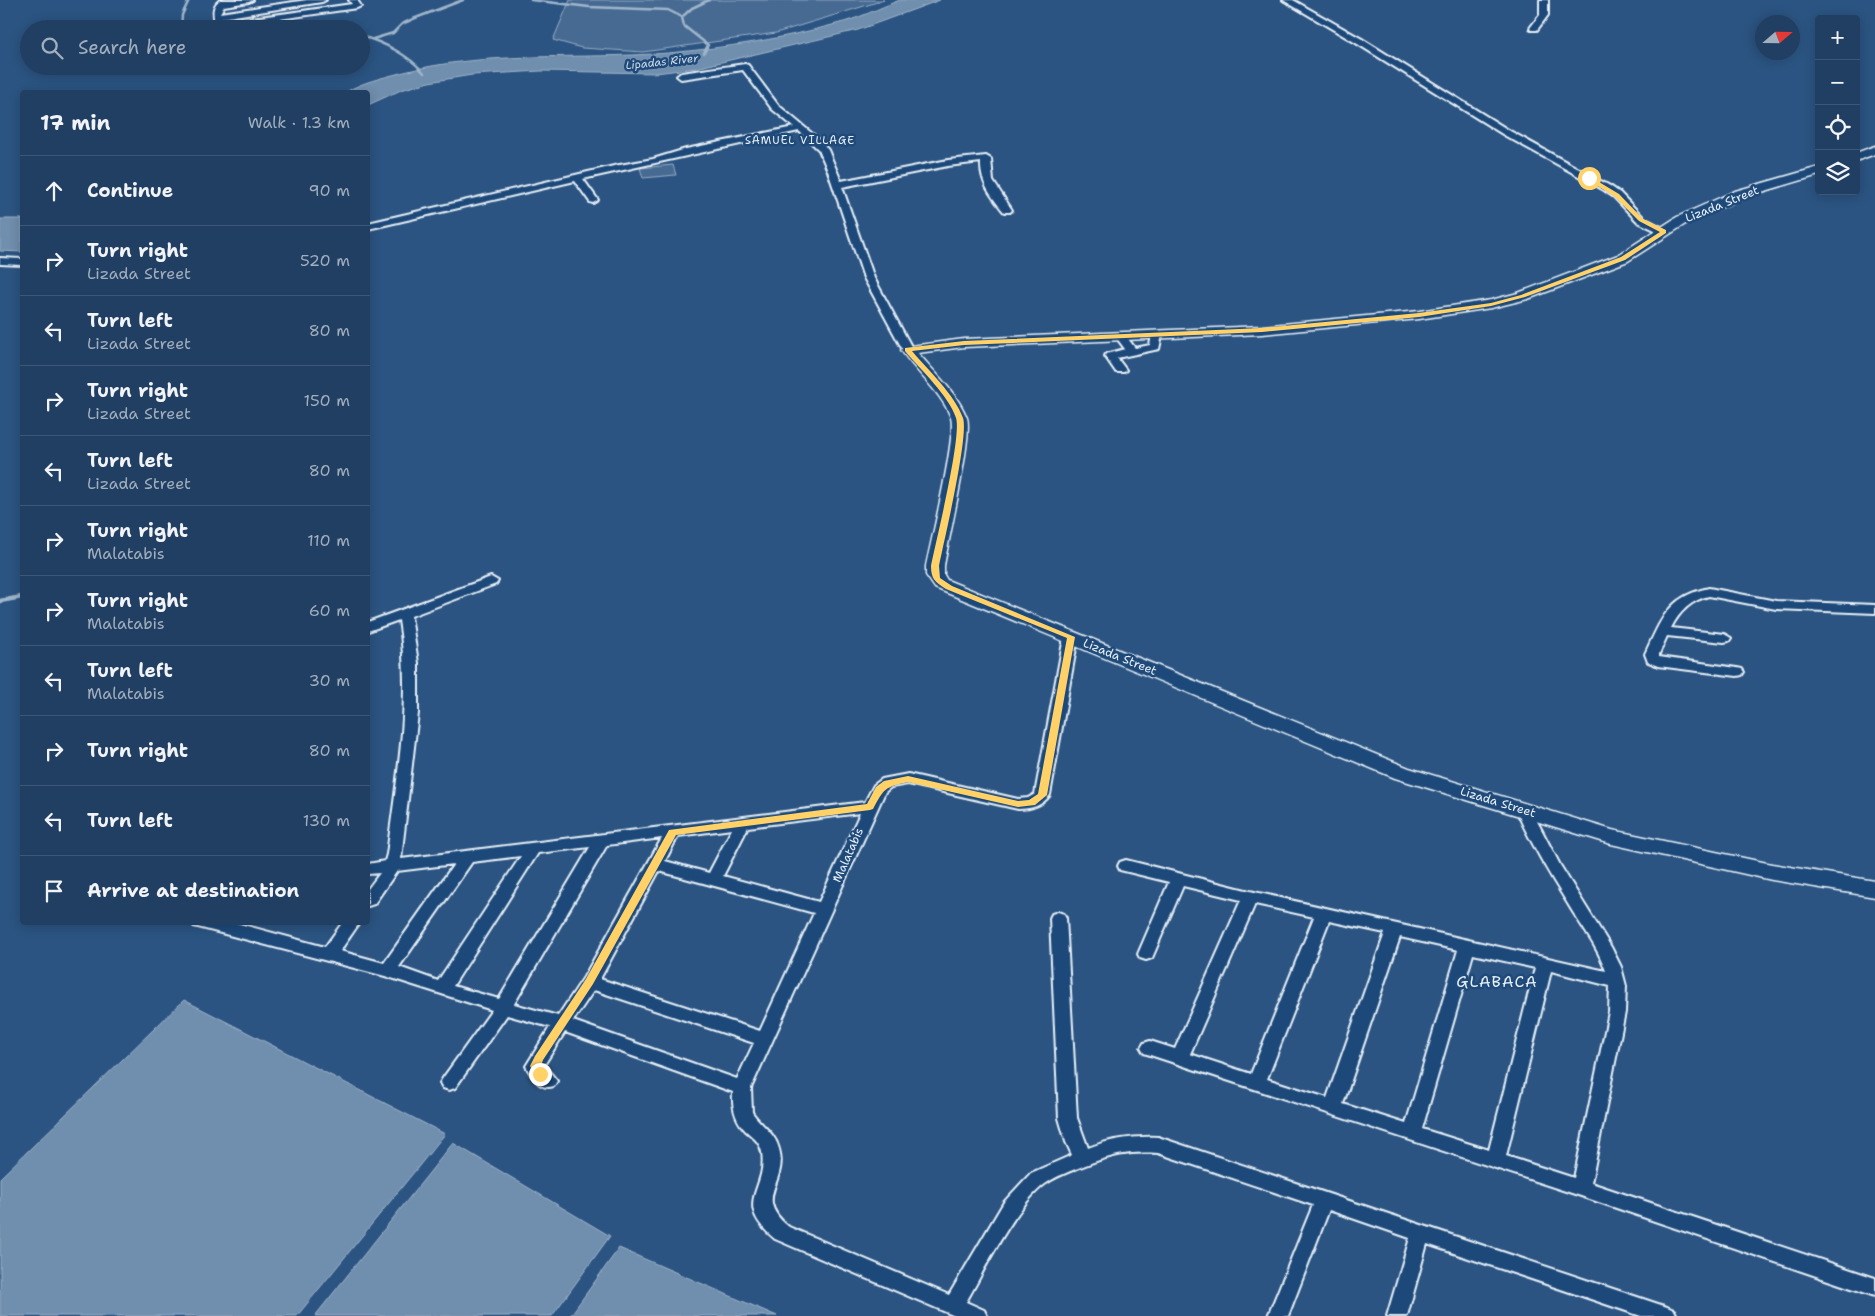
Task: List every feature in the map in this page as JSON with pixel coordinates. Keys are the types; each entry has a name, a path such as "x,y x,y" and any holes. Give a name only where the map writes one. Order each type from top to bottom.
{"street":[{"path":"218,20 216,9 222,2 250,0"},
{"path":"217,16 322,0"},
{"path":"261,20 357,6 353,0"},
{"path":"1287,0 1359,41 1508,133 1607,188 1641,220 1664,231"},
{"path":"1534,28 1544,15 1544,0"},
{"path":"681,76 745,68 775,107 802,128 823,150 837,184 869,278 908,350"},
{"path":"370,226 654,162 686,152 802,128"},
{"path":"1860,156 1875,150"},
{"path":"837,184 948,163 986,159 984,173 987,182 1007,210"},
{"name":"Lizada Street","path":"908,350 964,343 1280,328 1419,315 1491,304 1523,296 1623,258 1682,220 1740,194 1815,172"},
{"path":"578,178 593,200"},
{"path":"0,261 20,262"},
{"path":"1120,370 1110,356 1155,347 1157,335"},
{"path":"1121,337 1132,351"},
{"name":"Lizada Street","path":"908,350 949,400 960,419 959,441 935,566 937,580 962,593 1402,773 1620,839 1772,872 1875,888"},
{"path":"370,626 491,581"},
{"path":"1737,672 1658,662 1654,659 1652,654 1679,604 1700,592 1717,593 1776,604 1875,609"},
{"path":"370,897 392,865 411,713 413,676 410,642 404,613"},
{"path":"1664,630 1724,638"},
{"name":"Malatabis","path":"742,1088 879,789 887,783 908,779 1018,804 1026,804 1038,800 1042,795 1071,637"},
{"path":"370,869 870,807"},
{"path":"1524,810 1557,874 1612,963 1617,980 1617,1012 1581,1188"},
{"path":"713,880 743,823"},
{"path":"548,1081 540,1074 536,1066 561,1024 590,982 673,832"},
{"path":"449,1083 504,1008 602,840"},
{"path":"442,989 534,848"},
{"path":"388,970 468,856"},
{"path":"655,864 823,908"},
{"path":"1126,866 1250,897 1617,980"},
{"path":"1146,954 1178,879"},
{"path":"1180,1058 1250,897"},
{"path":"1256,1083 1324,913"},
{"path":"1058,918 1068,1118 1075,1142 1083,1157"},
{"path":"330,953 350,925"},
{"path":"238,926 561,1024 742,1088 741,1109 745,1119 764,1137 771,1152 762,1200 763,1211 773,1227 782,1233 978,1316"},
{"path":"1333,1108 1394,930"},
{"path":"1412,1134 1467,946"},
{"path":"1496,1160 1544,964"},
{"path":"590,982 764,1039"},
{"path":"1150,1048 1581,1188 1875,1287"},
{"path":"953,1306 1011,1208 1038,1179 1083,1157 1109,1148 1135,1144 1158,1145 1667,1316"},
{"path":"1278,1316 1324,1200"},
{"path":"1397,1316 1420,1233"}],"shaded area":[{"path":"570,0 884,0 776,33 643,52 582,48 553,40"},
{"path":"673,165 676,175 643,178 640,168"}],"water":[{"name":"Lipadas River","path":"900,0 940,0 858,30 696,68 656,73 541,71 472,75 429,82 401,90 370,104 370,90 350,90 365,83 400,73 466,61 499,58 668,53 753,42 795,34 844,22"},
{"path":"0,219 20,219 20,252 0,251"},
{"path":"184,1000 445,1134 297,1316 0,1316 0,1178"},
{"path":"453,1143 610,1236 552,1316 315,1316"},
{"path":"619,1248 777,1316 570,1316"}],"waterway":[{"path":"182,20 189,0"},
{"path":"373,39 393,33 402,24 463,0"},
{"path":"531,0 589,7 668,10 682,17"},
{"path":"682,17 692,8 709,0"},
{"path":"682,17 684,26 708,45 704,53"},
{"path":"370,39 395,50 411,60 424,73"},
{"path":"0,601 20,597"}],"district":[{"name":"SAMUEL VILLAGE","path":"800,140"},
{"name":"GLABACA","path":"1497,981"}],"route":[{"path":"540,1074 536,1066 538,1059 590,982 673,832 870,807 879,789 887,783 898,780 921,781 1018,804 1032,803 1042,795 1071,637 949,588 937,580 935,566 959,441 960,419 949,400 908,350 940,344 1262,330 1456,311 1523,296 1623,258 1638,250 1664,231 1641,220 1617,196 1589,178"}]}
